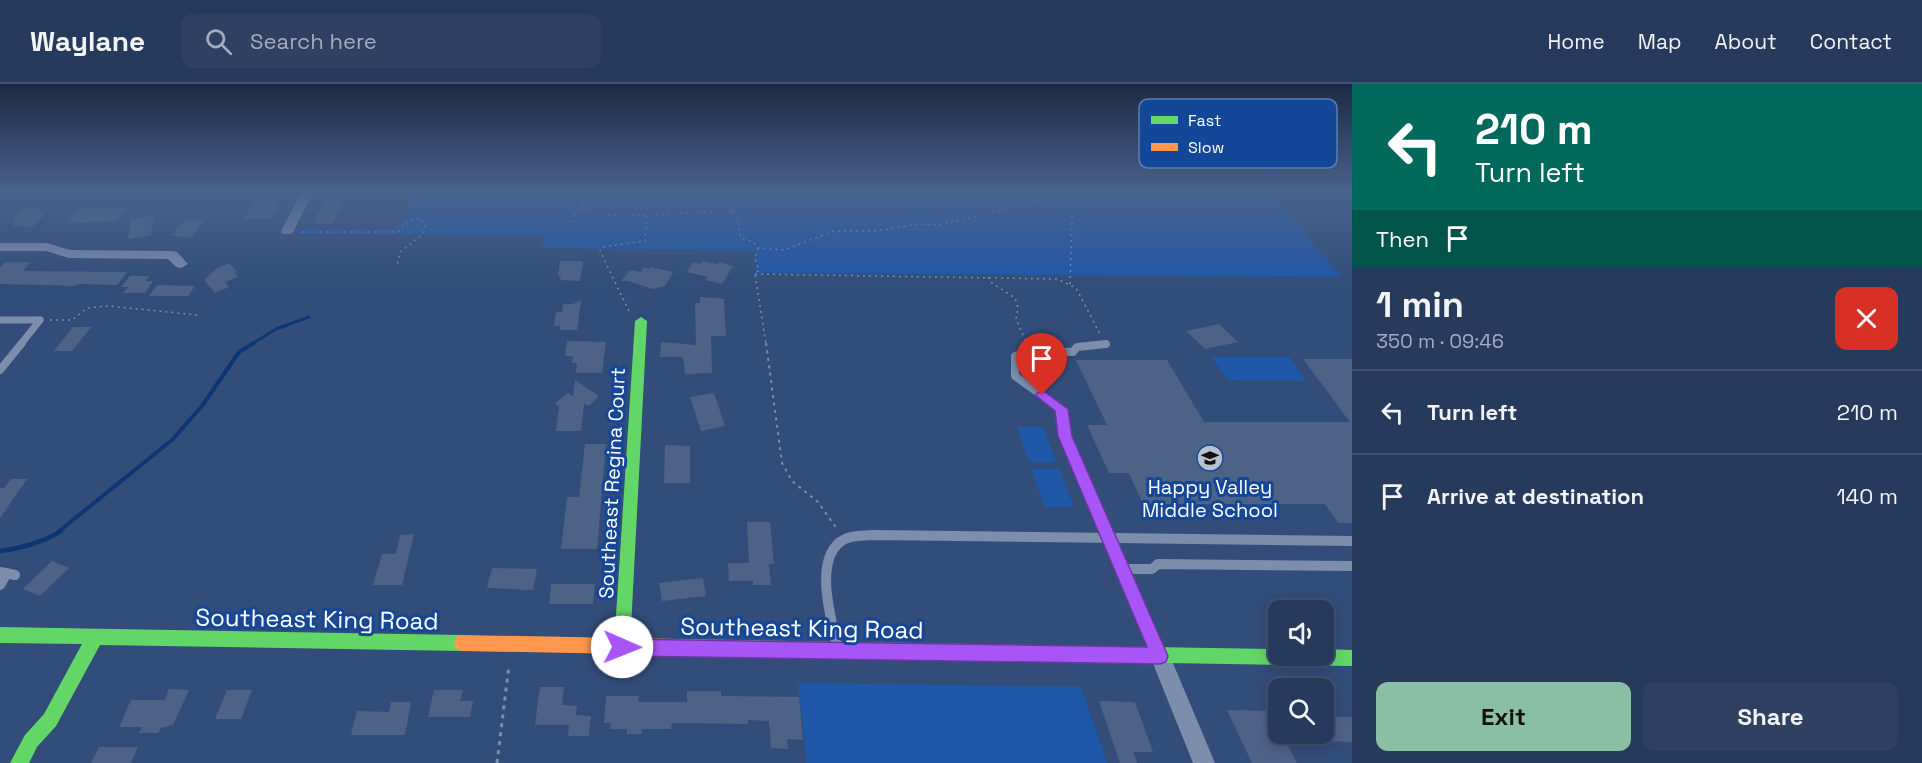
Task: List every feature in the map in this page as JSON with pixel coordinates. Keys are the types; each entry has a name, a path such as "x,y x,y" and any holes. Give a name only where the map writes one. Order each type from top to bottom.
{"main road":[{"name":"Southeast Regina Court","path":"622,647 641,321"},
{"name":"Southeast King Road","path":"0,635 1352,658"},
{"path":"19,763 31,741 50,720 95,637"},
{"path":"44,748 48,741 50,720"}],"street":[{"path":"287,231 291,223"},
{"path":"0,247 47,247 69,254 172,255 182,264"},
{"path":"1160,656 1204,763"}],"lane":[{"path":"0,320 40,320"},
{"path":"0,370 40,320"},
{"path":"1106,344 1077,347 1073,352 1030,351 1014,356 1015,376 1061,409 1065,436 1160,656"},
{"path":"838,651 825,576 826,562 832,549 845,538 873,535 1352,541"},
{"path":"1123,569 1152,569 1158,564 1352,566"},
{"path":"0,585 8,573"}],"path":[{"path":"287,231 398,232 406,223"},
{"path":"397,267 400,252 423,234 423,223"},
{"path":"626,309 600,251 602,247 645,241 645,223"},
{"path":"738,223 741,238 753,242 758,248 784,250 834,231 876,231 918,224 939,225 948,223"},
{"path":"1070,285 1072,223"},
{"path":"755,274 759,270 755,259 758,248"},
{"path":"755,274 1057,279 1076,288 1106,344"},
{"path":"755,274 782,463 792,481 818,502 845,538"},
{"path":"988,277 992,283 1009,293 1016,301 1016,319 1030,351"},
{"path":"40,320 72,320 87,308 108,306 198,315"},
{"path":"497,763 512,645"}],"shaded area":[{"path":"400,223 1295,223 1342,277 756,273 754,251 541,248 543,236 295,234 298,228 397,229"},
{"path":"1212,357 1289,357 1306,381 1227,380"},
{"path":"1017,427 1043,427 1056,462 1029,462"},
{"path":"1031,469 1059,469 1074,507 1045,507"},
{"path":"798,683 1081,687 1107,763 807,763"}],"building":[{"path":"14,223 37,223 33,227 11,226"},
{"path":"130,223 153,223 151,235 128,239"},
{"path":"183,223 202,223 192,237 171,236"},
{"path":"560,261 583,261 580,281 560,280 561,276 558,276"},
{"path":"703,261 733,266 722,284 706,280 708,277 687,272 693,262 701,264"},
{"path":"5,262 30,262 23,271 127,272 117,285 0,284 0,268"},
{"path":"229,263 237,272 235,273 238,277 225,282 229,287 215,293 204,280 216,269"},
{"path":"643,267 673,272 665,286 653,289 621,281 630,270 641,272"},
{"path":"130,276 149,276 146,281 153,281 145,293 123,293 128,287 121,287"},
{"path":"157,285 195,286 188,296 149,296"},
{"path":"700,297 724,299 726,336 711,336 712,373 685,374 683,357 660,357 661,342 696,345 695,303 700,303"},
{"path":"581,300 577,330 560,330 560,326 554,326 556,312 562,312 563,304 573,304"},
{"path":"1219,324 1238,342 1205,349 1186,331"},
{"path":"73,327 91,327 72,351 54,351"},
{"path":"567,341 606,342 602,373 576,373 577,363 572,363 573,356 565,356"},
{"path":"1303,359 1352,359 1352,523 1338,523 1325,504 1143,504 1129,473 1109,473 1087,425 1107,425 1076,360 1167,360 1204,422 1350,422"},
{"path":"575,380 599,396 589,406 584,404 581,431 556,431 559,407 555,403 568,393 573,397"},
{"path":"714,393 725,426 701,431 690,397"},
{"path":"585,444 606,444 597,549 561,549 567,497 579,497"},
{"path":"665,445 690,446 690,483 664,483"},
{"path":"11,479 27,479 0,518 0,488 4,488"},
{"path":"747,522 770,522 774,564 769,564 771,585 753,585 753,581 729,581 728,563 749,563"},
{"path":"414,534 402,585 373,585 382,554 396,554 400,535"},
{"path":"52,561 69,568 40,596 23,589"},
{"path":"492,568 537,569 533,590 487,588"},
{"path":"703,578 706,596 662,601 659,583"},
{"path":"551,584 595,584 593,604 549,604"},
{"path":"540,687 564,687 562,705 577,706 576,715 591,716 589,736 568,736 569,725 535,725"},
{"path":"169,689 189,690 173,725 161,728 158,733 139,733 142,727 119,727 131,700 165,700"},
{"path":"227,690 252,690 241,719 215,719"},
{"path":"434,690 463,690 460,701 473,701 470,717 428,717"},
{"path":"687,691 721,691 721,696 799,697 803,740 787,739 788,749 771,748 769,721 748,720 748,724 672,723 671,729 642,729 642,734 627,734 627,729 610,729 611,723 604,723 606,696 639,696 638,702 687,702"},
{"path":"1099,701 1135,702 1153,752 1133,752 1137,763 1120,763"},
{"path":"391,702 411,702 405,735 351,735 357,711 389,712"},
{"path":"1227,710 1268,711 1268,744 1287,744 1297,763 1252,763"},
{"path":"1334,717 1352,717 1352,742 1334,741"},
{"path":"99,747 138,747 131,763 91,763"}],"waterway":[{"path":"252,344 276,329 309,317"},
{"path":"58,532 172,440 202,406 239,352 254,343"},
{"path":"0,551 32,544 61,531"}],"traffic: fast":[{"path":"622,647 641,321"},
{"path":"0,635 462,643"},
{"path":"19,763 31,741 50,720 95,637"},
{"path":"679,647 1352,658"}],"traffic: slow":[{"path":"462,643 679,647"}],"place":[{"name":"Happy Valley Middle School","path":"1210,458"}],"route":[{"path":"622,647 1160,656 1065,436 1061,409 1042,395"}]}
